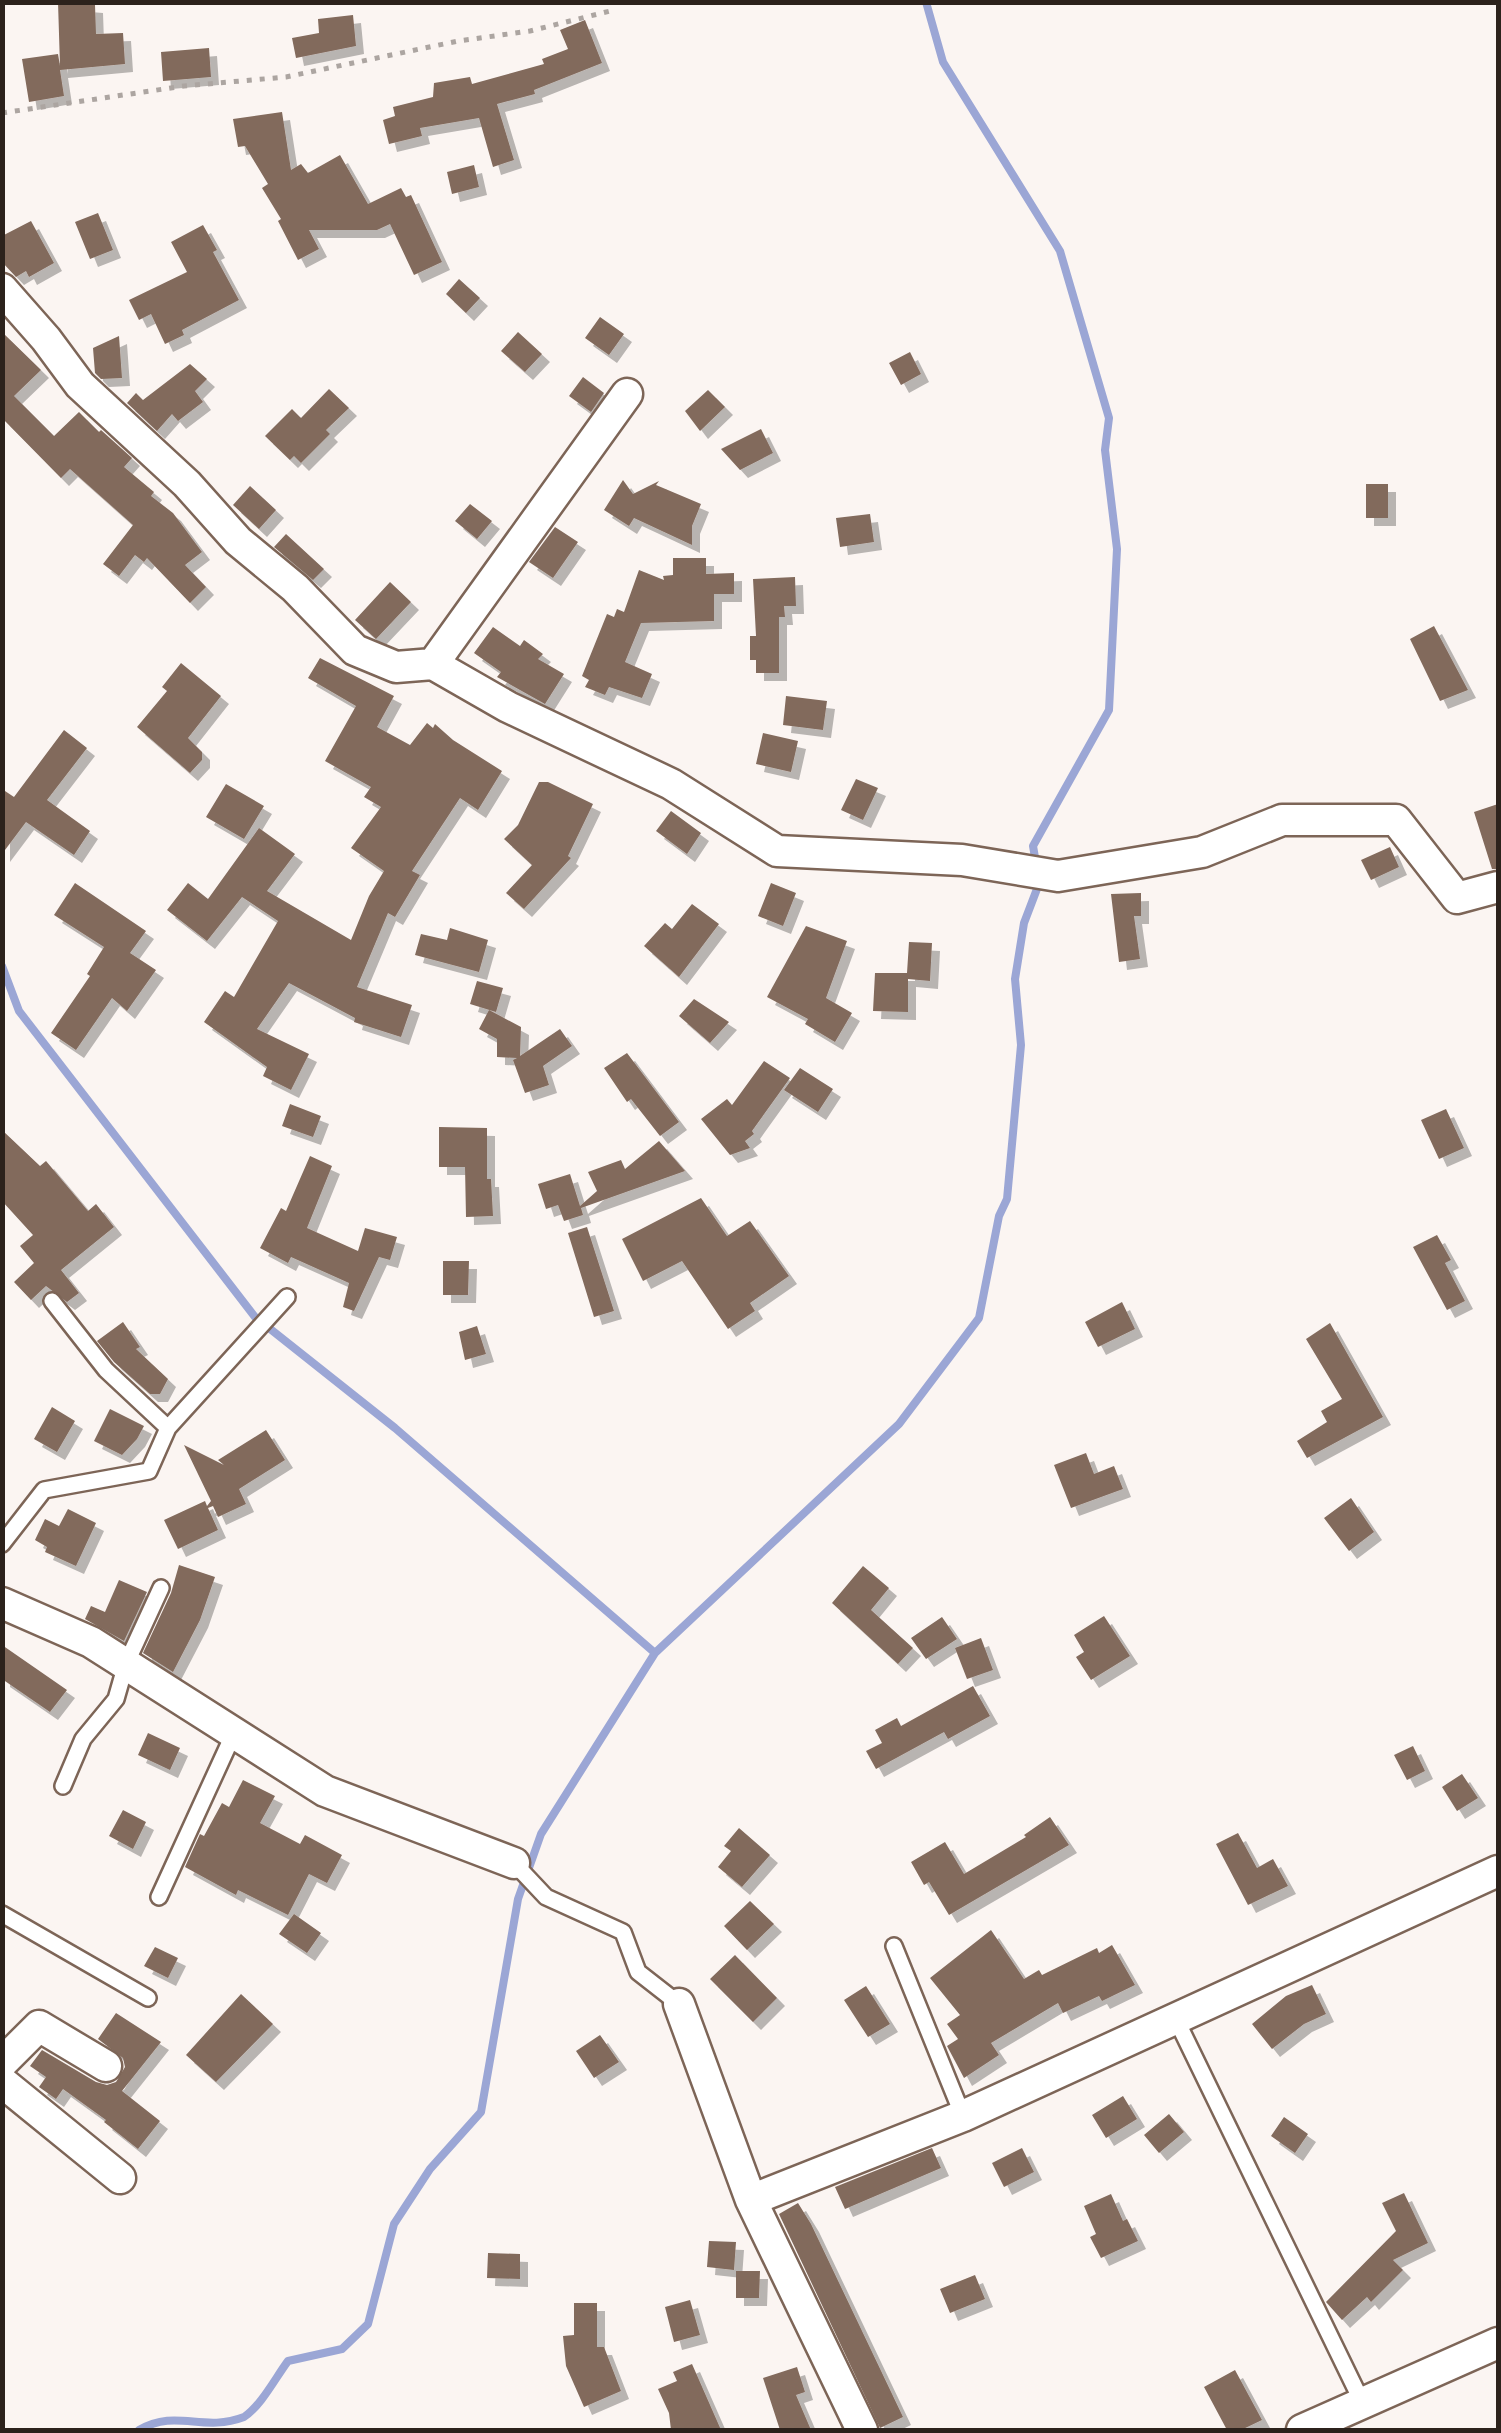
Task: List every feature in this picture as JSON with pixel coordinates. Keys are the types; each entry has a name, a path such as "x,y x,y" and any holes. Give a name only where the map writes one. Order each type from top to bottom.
{"street":[{"path":"2,289 80,386 187,484 238,541 295,588 356,650 396,667 433,664 508,707 671,784 778,851 962,860 1058,876 1202,852 1282,820 1396,820 1457,898 1498,886"},
{"path":"433,664 626,394"},
{"path":"2,1603 91,1642 325,1791 514,1863"},
{"path":"751,2200 963,2116 1498,1871"},
{"path":"679,2004 751,2200 862,2430"},
{"path":"2,2064 39,2026 106,2066"},
{"path":"2,2082 120,2178"},
{"path":"1302,2430 1498,2343"}],"lane":[{"path":"2,1544 44,1490 149,1471 168,1428 287,1297"},
{"path":"52,1301 106,1370 168,1428"},
{"path":"63,1786 84,1739 116,1699 126,1664 161,1588"},
{"path":"158,1897 234,1734"},
{"path":"514,1863 546,1896 624,1932 638,1972 679,2004"},
{"path":"2,1914 148,1998"},
{"path":"894,1946 963,2116"},
{"path":"1176,2019 1362,2404"}],"path":[{"path":"2,113 184,86 286,77 458,41 530,31 614,10"}],"building":[{"path":"58,2 95,5 96,34 123,33 125,64 60,70 64,96 29,102 22,59 58,54 60,66"},
{"path":"353,15 356,46 296,58 292,38 319,33 318,19"},
{"path":"585,20 602,63 534,90 535,94 497,104 514,160 493,167 479,118 420,128 422,136 389,144 383,120 395,116 393,107 433,97 434,83 470,77 472,84 544,64 542,59 568,49 560,30"},
{"path":"209,48 211,77 163,81 161,52"},
{"path":"282,112 291,170 301,164 308,173 340,155 368,204 401,188 406,197 411,195 442,262 414,275 390,224 377,230 309,230 319,249 298,260 278,221 281,219 262,188 268,184 245,146 238,147 233,119"},
{"path":"474,165 479,187 452,194 447,172"},
{"path":"98,213 113,250 90,259 75,222"},
{"path":"31,221 54,263 29,277 26,271 16,277 2,262 2,236"},
{"path":"203,225 239,300 182,330 184,335 165,344 151,314 139,320 129,300 187,272 171,242"},
{"path":"459,279 480,298 466,313 446,294"},
{"path":"600,317 624,334 609,355 585,338"},
{"path":"2,332 41,370 14,396 54,436 79,412 101,430 132,458 124,467 154,492 151,496 173,513 202,552 185,565 206,587 190,603 147,558 144,562 135,555 119,576 103,564 133,525 70,469 61,478 2,418"},
{"path":"518,332 542,354 525,372 501,351"},
{"path":"119,336 122,378 101,379 95,373 93,348"},
{"path":"910,352 921,374 901,385 889,363"},
{"path":"190,364 207,379 195,391 203,402 178,421 172,414 157,431 127,403 136,393 143,400"},
{"path":"583,377 604,393 591,412 569,396"},
{"path":"329,389 349,408 301,463 294,456 290,460 265,436 292,409 301,418"},
{"path":"708,390 725,407 700,431 685,411"},
{"path":"761,429 773,453 740,470 721,449"},
{"path":"623,480 633,494 659,481 656,485 701,504 692,526 692,545 634,518 629,526 604,510"},
{"path":"1366,484 1388,484 1388,518 1366,518"},
{"path":"250,486 276,510 259,529 233,505"},
{"path":"470,504 492,521 477,539 455,521"},
{"path":"870,514 874,542 840,547 836,518"},
{"path":"555,527 578,542 553,578 529,562"},
{"path":"286,534 324,569 313,580 274,547"},
{"path":"673,558 706,558 706,574 734,573 734,594 714,594 714,621 641,623 625,662 652,674 642,698 609,687 605,695 585,687 589,680 582,676 607,614 614,617 617,609 624,612 639,570 664,580 663,576 673,575"},
{"path":"795,577 796,606 784,606 785,617 779,617 779,673 756,673 756,660 750,660 750,636 756,636 753,579"},
{"path":"390,582 411,602 376,639 355,620"},
{"path":"1434,626 1468,690 1440,701 1410,639"},
{"path":"493,627 520,646 524,640 543,654 538,659 564,674 545,704 497,677 501,672 474,653"},
{"path":"320,658 394,696 377,727 410,745 427,723 433,728 435,724 502,771 478,810 460,798 412,871 420,875 395,917 388,913 357,987 412,1005 401,1037 354,1022 355,1018 289,983 257,1029 309,1054 291,1090 263,1076 267,1067 204,1022 225,991 234,997 278,921 242,897 207,941 167,910 188,883 208,899 259,828 295,854 267,891 351,940 384,871 351,848 381,807 364,797 371,787 325,761 356,706 308,678"},
{"path":"181,663 221,696 188,738 202,752 202,760 190,773 137,727 167,691 162,687"},
{"path":"786,696 827,701 823,730 783,725"},
{"path":"64,730 87,748 47,800 90,831 74,855 26,822 2,854 2,789 14,797"},
{"path":"763,733 798,741 791,772 756,764"},
{"path":"856,779 878,788 863,820 841,810"},
{"path":"539,782 548,782 593,804 568,856 571,858 524,909 506,893 532,865 504,839 518,825"},
{"path":"226,784 264,806 244,839 206,817"},
{"path":"1498,804 1498,869 1492,869 1474,812"},
{"path":"671,811 701,833 687,854 656,831"},
{"path":"1390,847 1399,867 1371,880 1361,860"},
{"path":"75,883 146,931 130,953 156,970 127,1011 112,998 76,1050 51,1033 90,976 87,974 104,947 54,915"},
{"path":"771,883 796,893 783,926 758,916"},
{"path":"1141,893 1141,916 1134,916 1140,959 1119,962 1111,894"},
{"path":"692,904 719,924 679,977 644,946 665,923 672,929"},
{"path":"806,926 847,941 826,998 852,1013 835,1042 805,1024 808,1019 767,997"},
{"path":"450,928 488,940 479,972 415,955 421,934 447,940"},
{"path":"909,942 932,943 930,981 908,979 908,1012 873,1011 875,973 907,973"},
{"path":"477,981 503,988 496,1012 470,1004"},
{"path":"694,999 729,1022 710,1043 679,1016"},
{"path":"489,1010 521,1027 520,1056 560,1029 572,1046 543,1066 549,1085 525,1093 513,1060 517,1058 497,1057 497,1039 479,1029"},
{"path":"627,1053 679,1122 660,1136 631,1099 627,1102 604,1068"},
{"path":"764,1061 790,1078 752,1131 754,1134 745,1141 750,1148 730,1155 701,1119 727,1099 732,1105"},
{"path":"800,1068 833,1089 818,1112 784,1090"},
{"path":"290,1104 321,1116 313,1137 282,1126"},
{"path":"1446,1109 1464,1148 1439,1159 1421,1120"},
{"path":"439,1127 487,1128 487,1179 491,1179 493,1216 466,1217 465,1167 439,1167"},
{"path":"2,1130 40,1166 46,1161 88,1211 96,1204 114,1227 61,1270 79,1293 67,1302 46,1286 31,1300 14,1282 34,1263 20,1246 33,1235 2,1201"},
{"path":"659,1141 685,1171 581,1208 583,1215 564,1221 558,1205 546,1209 538,1184 570,1174 580,1206 597,1191 588,1172 621,1160 625,1169"},
{"path":"310,1156 332,1166 307,1228 358,1251 365,1228 397,1237 390,1260 379,1257 354,1311 343,1307 349,1283 291,1257 288,1263 260,1248 281,1208 286,1211"},
{"path":"701,1198 727,1236 750,1221 789,1276 750,1303 755,1311 728,1329 682,1261 643,1281 622,1239"},
{"path":"587,1227 614,1311 594,1317 568,1233"},
{"path":"1437,1235 1451,1260 1445,1263 1465,1301 1447,1310 1413,1247"},
{"path":"443,1261 469,1261 468,1295 443,1295"},
{"path":"1122,1302 1135,1329 1098,1347 1085,1322"},
{"path":"123,1322 140,1347 136,1349 168,1379 160,1394 150,1394 97,1341"},
{"path":"1330,1323 1383,1417 1307,1458 1297,1441 1327,1422 1321,1411 1342,1399 1306,1339"},
{"path":"477,1326 486,1354 465,1360 459,1332"},
{"path":"52,1407 75,1421 57,1452 34,1439"},
{"path":"110,1409 144,1426 122,1455 94,1441"},
{"path":"266,1430 285,1460 239,1489 246,1504 218,1517 213,1506 208,1508 218,1530 178,1549 164,1520 205,1501 207,1506 211,1501 184,1445 224,1465 218,1460"},
{"path":"1086,1453 1094,1474 1114,1466 1123,1489 1071,1508 1054,1465"},
{"path":"1351,1498 1374,1532 1349,1551 1324,1518"},
{"path":"68,1509 96,1523 76,1566 45,1552 47,1547 35,1540 45,1519 59,1526"},
{"path":"179,1565 215,1577 200,1620 173,1672 143,1653 171,1593"},
{"path":"863,1566 889,1588 871,1610 913,1648 898,1664 832,1603"},
{"path":"119,1580 147,1592 124,1641 85,1619 91,1606 105,1612"},
{"path":"1104,1616 1130,1656 1091,1680 1076,1657 1084,1652 1074,1635"},
{"path":"942,1617 957,1639 926,1659 911,1638"},
{"path":"981,1638 993,1670 967,1679 955,1648"},
{"path":"2,1645 67,1690 50,1712 2,1679"},
{"path":"973,1686 990,1716 948,1739 944,1732 876,1769 866,1751 882,1743 875,1730 897,1718 901,1726"},
{"path":"148,1733 180,1748 170,1770 138,1755"},
{"path":"1413,1746 1425,1771 1407,1780 1394,1755"},
{"path":"1462,1774 1478,1798 1457,1811 1442,1787"},
{"path":"243,1780 275,1796 260,1823 300,1844 305,1835 342,1855 327,1883 309,1874 288,1915 238,1890 236,1895 185,1867 200,1834 204,1836 222,1803 229,1807"},
{"path":"123,1810 146,1822 133,1849 109,1836"},
{"path":"1050,1817 1069,1845 949,1915 911,1862 945,1842 964,1874 1026,1837"},
{"path":"739,1828 770,1855 742,1887 718,1867 731,1851 724,1846"},
{"path":"1238,1833 1257,1868 1273,1859 1288,1886 1248,1905 1216,1844"},
{"path":"750,1901 774,1924 747,1950 724,1926"},
{"path":"294,1914 321,1933 307,1953 279,1934"},
{"path":"991,1930 1024,1979 1112,1945 1135,1985 1063,2013 1058,2003 991,2043 999,2055 964,2078 947,2046 958,2039 947,2024 960,2015 930,1978"},
{"path":"155,1947 178,1958 168,1978 144,1966"},
{"path":"735,1955 777,1998 753,2022 710,1979"},
{"path":"1312,1985 1326,2014 1304,2024 1272,2049 1252,2024 1286,1996"},
{"path":"866,1986 890,2024 868,2037 844,2000"},
{"path":"241,1994 273,2024 216,2082 186,2055"},
{"path":"116,2013 161,2042 122,2091 160,2121 138,2149 63,2089 56,2099 39,2087 46,2077 30,2066 42,2050 96,2082 116,2082 125,2067 123,2058 98,2039"},
{"path":"600,2035 619,2062 594,2078 576,2051"},
{"path":"1123,2096 1137,2119 1106,2138 1092,2115"},
{"path":"1169,2114 1184,2132 1159,2153 1144,2135"},
{"path":"1284,2117 1308,2134 1295,2153 1271,2136"},
{"path":"932,2148 941,2168 845,2209 835,2187"},
{"path":"1022,2148 1034,2172 1004,2187 992,2163"},
{"path":"1404,2193 1428,2243 1393,2260 1403,2270 1371,2302 1367,2297 1342,2320 1326,2302 1396,2231 1382,2203"},
{"path":"1111,2194 1123,2221 1127,2219 1138,2241 1101,2258 1090,2237 1096,2234 1084,2206"},
{"path":"798,2203 903,2417 880,2428 779,2214"},
{"path":"709,2241 736,2242 734,2270 707,2267"},
{"path":"488,2253 520,2254 520,2279 487,2278"},
{"path":"736,2271 760,2271 759,2298 736,2298"},
{"path":"975,2275 985,2299 950,2313 940,2289"},
{"path":"690,2300 700,2335 674,2342 665,2307"},
{"path":"574,2303 597,2303 597,2347 604,2347 621,2391 584,2407 566,2366 563,2336 574,2335"},
{"path":"692,2364 721,2430 671,2430 669,2413 658,2389 677,2381 673,2372"},
{"path":"797,2367 805,2392 796,2395 811,2430 780,2430 763,2378"},
{"path":"1235,2370 1262,2420 1241,2430 1227,2430 1204,2387"}],"waterway":[{"path":"926,2 943,62 1060,251 1109,418 1105,450 1117,549 1109,710 1033,846 1036,863"},
{"path":"139,2430 166,2421 215,2423 244,2417 262,2399 288,2361 342,2349 368,2324 394,2224 430,2169 481,2112 518,1899 541,1834 655,1653 899,1424 979,1318 999,1216 1007,1199 1021,1045 1015,979 1024,923 1040,881"},
{"path":"2,966 19,1011 255,1317 395,1428 655,1653"}]}
